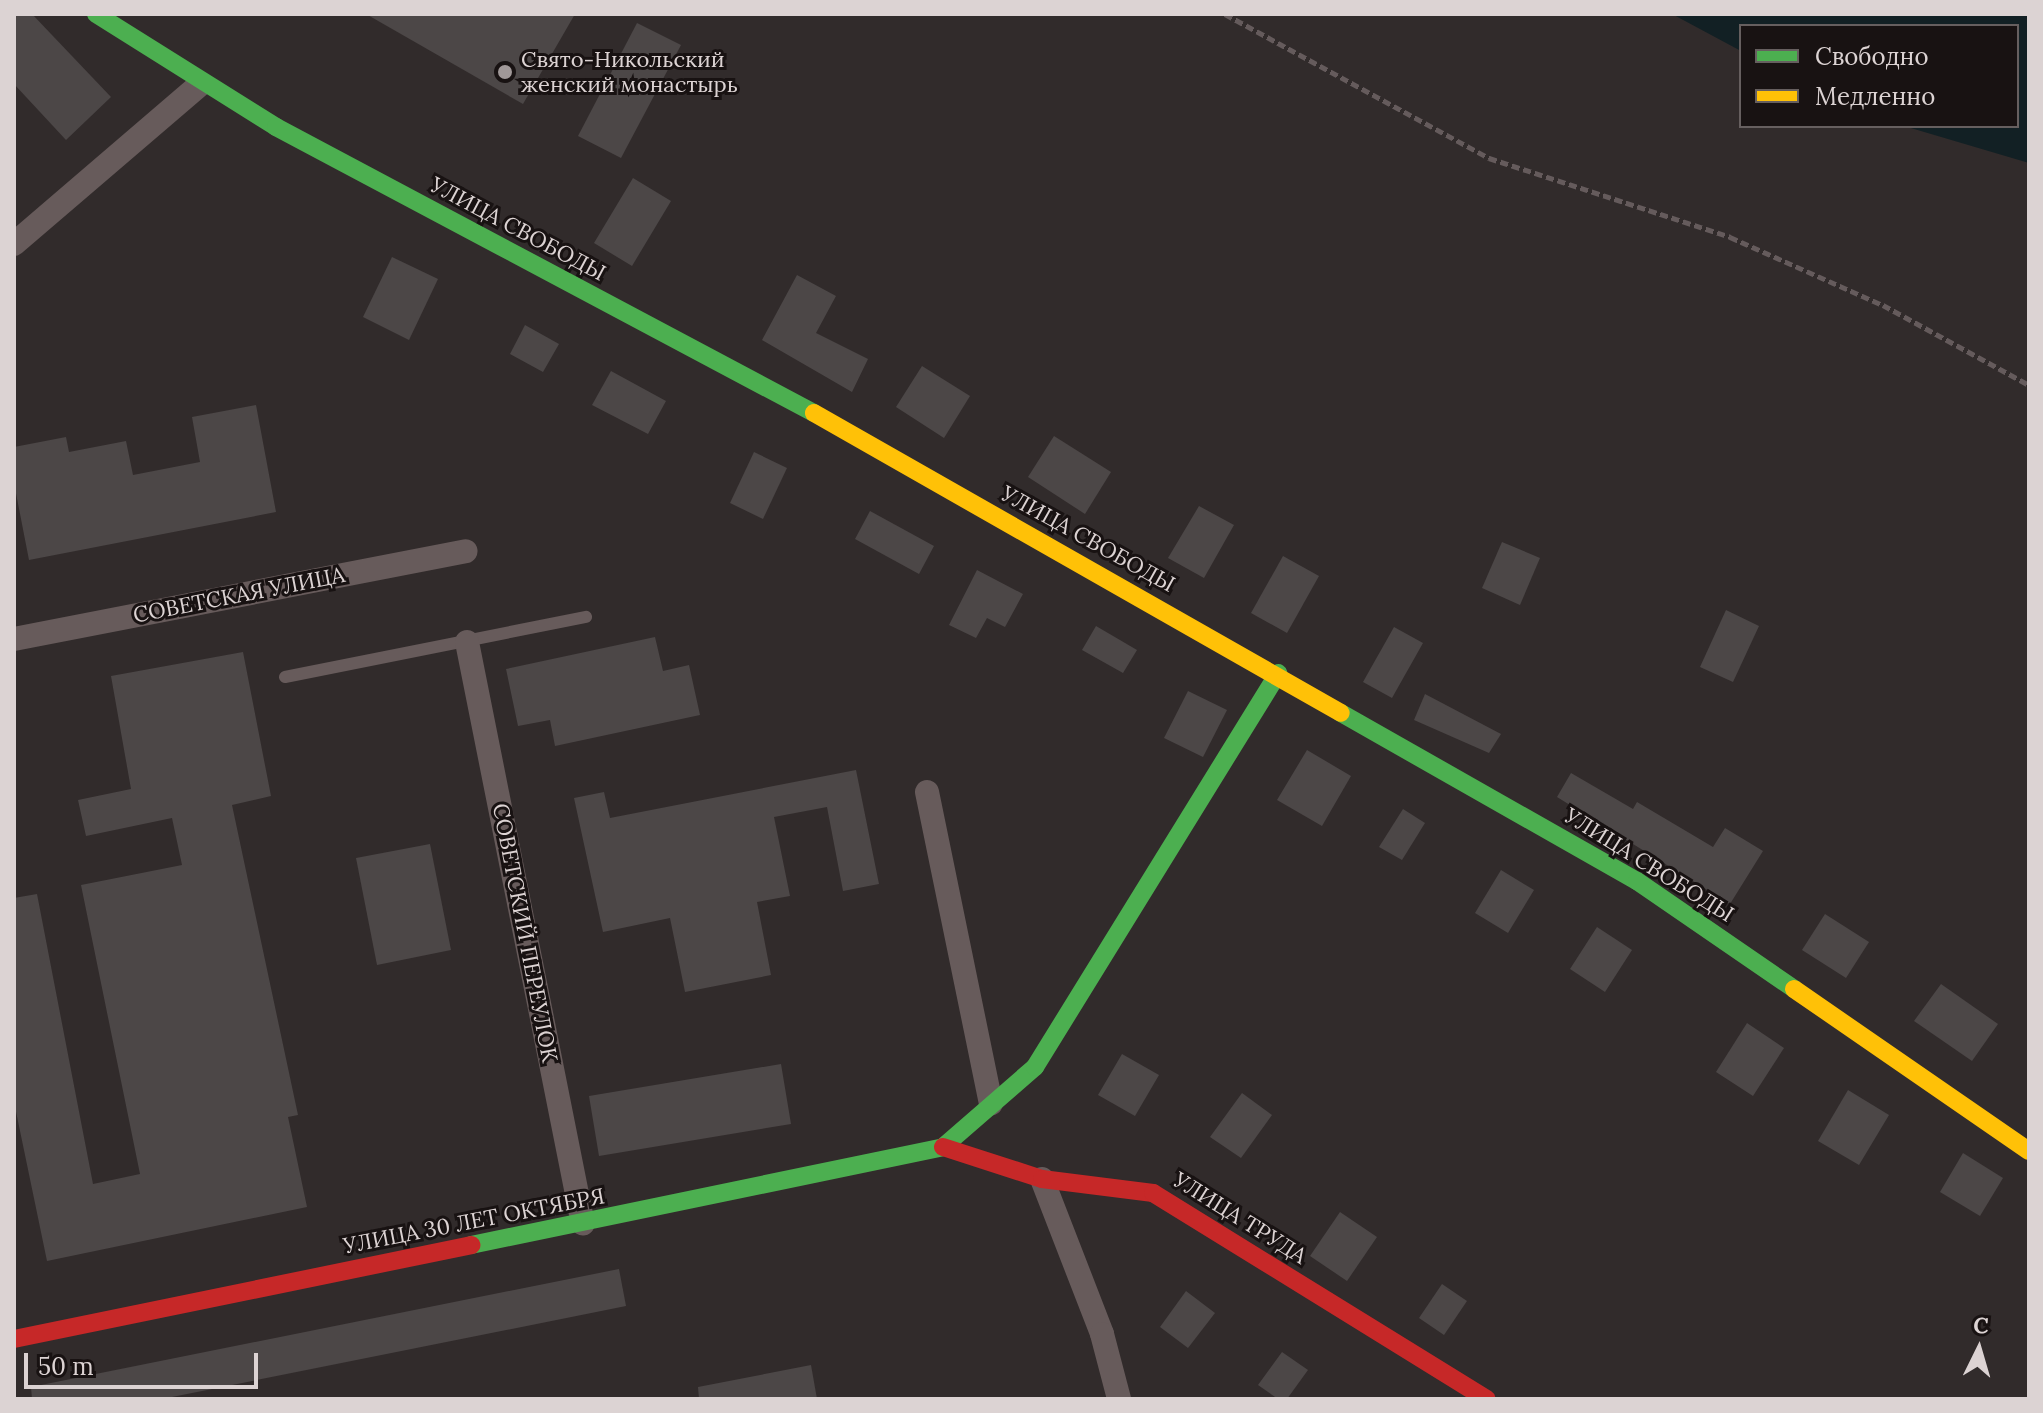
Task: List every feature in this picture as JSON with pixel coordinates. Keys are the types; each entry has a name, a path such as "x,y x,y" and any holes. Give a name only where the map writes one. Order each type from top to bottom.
{"street":[{"name":"УЛИЦА СВОБОДЫ","path":"96,14 201,84 780,394 1278,673 1637,881 2029,1151"},
{"path":"14,244 201,84"},
{"name":"СОВЕТСКАЯ УЛИЦА","path":"14,639 465,551"},
{"name":"СОВЕТСКИЙ ПЕРЕУЛОК","path":"467,642 583,1224"},
{"path":"943,1147 1035,1067 1278,673"},
{"path":"927,792 991,1103"},
{"name":"УЛИЦА 30 ЛЕТ ОКТЯБРЯ","path":"14,1339 583,1224 943,1147"},
{"name":"УЛИЦА ТРУДА","path":"943,1147 1042,1179 1153,1193 1486,1399"},
{"path":"1042,1179 1102,1334 1119,1399"}],"lane":[{"path":"285,677 586,617"}],"path":[{"path":"1225,14 1489,158 1730,237 1883,305 2029,385"}],"shaded area":[{"path":"1672,14 2029,14 2029,163 1911,128 2019,128 2019,24 1739,24 1739,50"}],"building":[{"path":"14,14 32,14 111,97 66,140 14,84"},
{"name":"Свято-Никольский женский монастырь","path":"366,14 575,14 523,104"},
{"path":"637,23 681,45 621,158 578,136"},
{"path":"633,178 671,201 632,266 594,243"},
{"path":"392,257 438,279 409,340 363,317"},
{"path":"797,275 836,296 816,333 868,359 852,392 762,340"},
{"path":"525,325 559,344 543,372 510,354"},
{"path":"922,366 970,396 944,438 896,407"},
{"path":"611,371 666,401 648,434 592,405"},
{"path":"256,405 276,512 29,560 14,483 14,447 66,437 69,452 126,441 133,475 200,462 192,417"},
{"path":"1054,436 1111,472 1085,514 1028,477"},
{"path":"754,452 787,468 763,519 730,503"},
{"path":"1199,506 1234,525 1204,578 1168,558"},
{"path":"870,511 934,546 919,574 855,539"},
{"path":"1502,542 1540,558 1520,605 1482,588"},
{"path":"1283,556 1319,576 1287,633 1251,613"},
{"path":"977,570 1023,594 1005,627 987,618 976,638 949,625"},
{"path":"1726,610 1759,626 1733,682 1700,667"},
{"path":"1096,626 1137,650 1123,673 1082,650"},
{"path":"1394,627 1423,643 1392,698 1363,682"},
{"path":"655,637 663,671 689,665 700,715 555,746 550,720 518,726 506,669"},
{"path":"243,652 271,796 232,805 298,1115 288,1117 307,1207 47,1261 14,1102 14,898 37,894 93,1184 140,1174 81,885 182,865 172,818 86,836 78,800 131,789 111,676"},
{"path":"1188,691 1227,710 1203,757 1164,738"},
{"path":"1425,694 1501,734 1489,753 1414,720"},
{"path":"1307,750 1351,776 1322,826 1277,800"},
{"path":"856,770 879,884 843,891 827,807 774,817 790,896 757,902 771,975 685,992 670,918 603,932 574,798 604,792 610,818"},
{"path":"1571,773 1633,809 1637,802 1713,847 1725,828 1763,851 1730,904 1557,797"},
{"path":"1403,809 1425,823 1402,860 1379,847"},
{"path":"430,844 451,950 377,965 356,858"},
{"path":"1501,870 1534,890 1508,933 1475,913"},
{"path":"1825,914 1869,942 1846,978 1802,950"},
{"path":"1597,927 1632,950 1605,992 1570,969"},
{"path":"1941,984 1998,1024 1972,1061 1914,1021"},
{"path":"1747,1023 1784,1048 1753,1096 1716,1072"},
{"path":"1122,1054 1159,1075 1135,1116 1098,1095"},
{"path":"781,1064 791,1124 599,1156 589,1096"},
{"path":"1848,1090 1889,1115 1859,1165 1818,1141"},
{"path":"1242,1093 1272,1115 1241,1158 1210,1137"},
{"path":"1963,1153 2003,1178 1980,1216 1940,1192"},
{"path":"1340,1212 1377,1237 1347,1281 1310,1256"},
{"path":"619,1269 626,1306 162,1399 32,1399 31,1387"},
{"path":"1442,1284 1467,1301 1444,1335 1419,1318"},
{"path":"1186,1291 1215,1313 1188,1348 1160,1327"},
{"path":"1282,1352 1308,1370 1287,1399 1278,1399 1258,1385"},
{"path":"811,1365 817,1399 699,1399 698,1387"}],"traffic: fast":[{"path":"96,14 276,127 814,413"},
{"path":"943,1147 1035,1067 1278,673"},
{"path":"1341,713 1637,881 1794,989"},
{"path":"471,1245 943,1147"}],"traffic: slow":[{"path":"814,413 1341,713"},
{"path":"1794,989 2029,1151"}],"traffic: jam":[{"path":"943,1147 1042,1179 1153,1193 1486,1399"},
{"path":"14,1339 471,1245"}],"place":[{"name":"Свято-Никольский женский монастырь","path":"505,72"}]}
